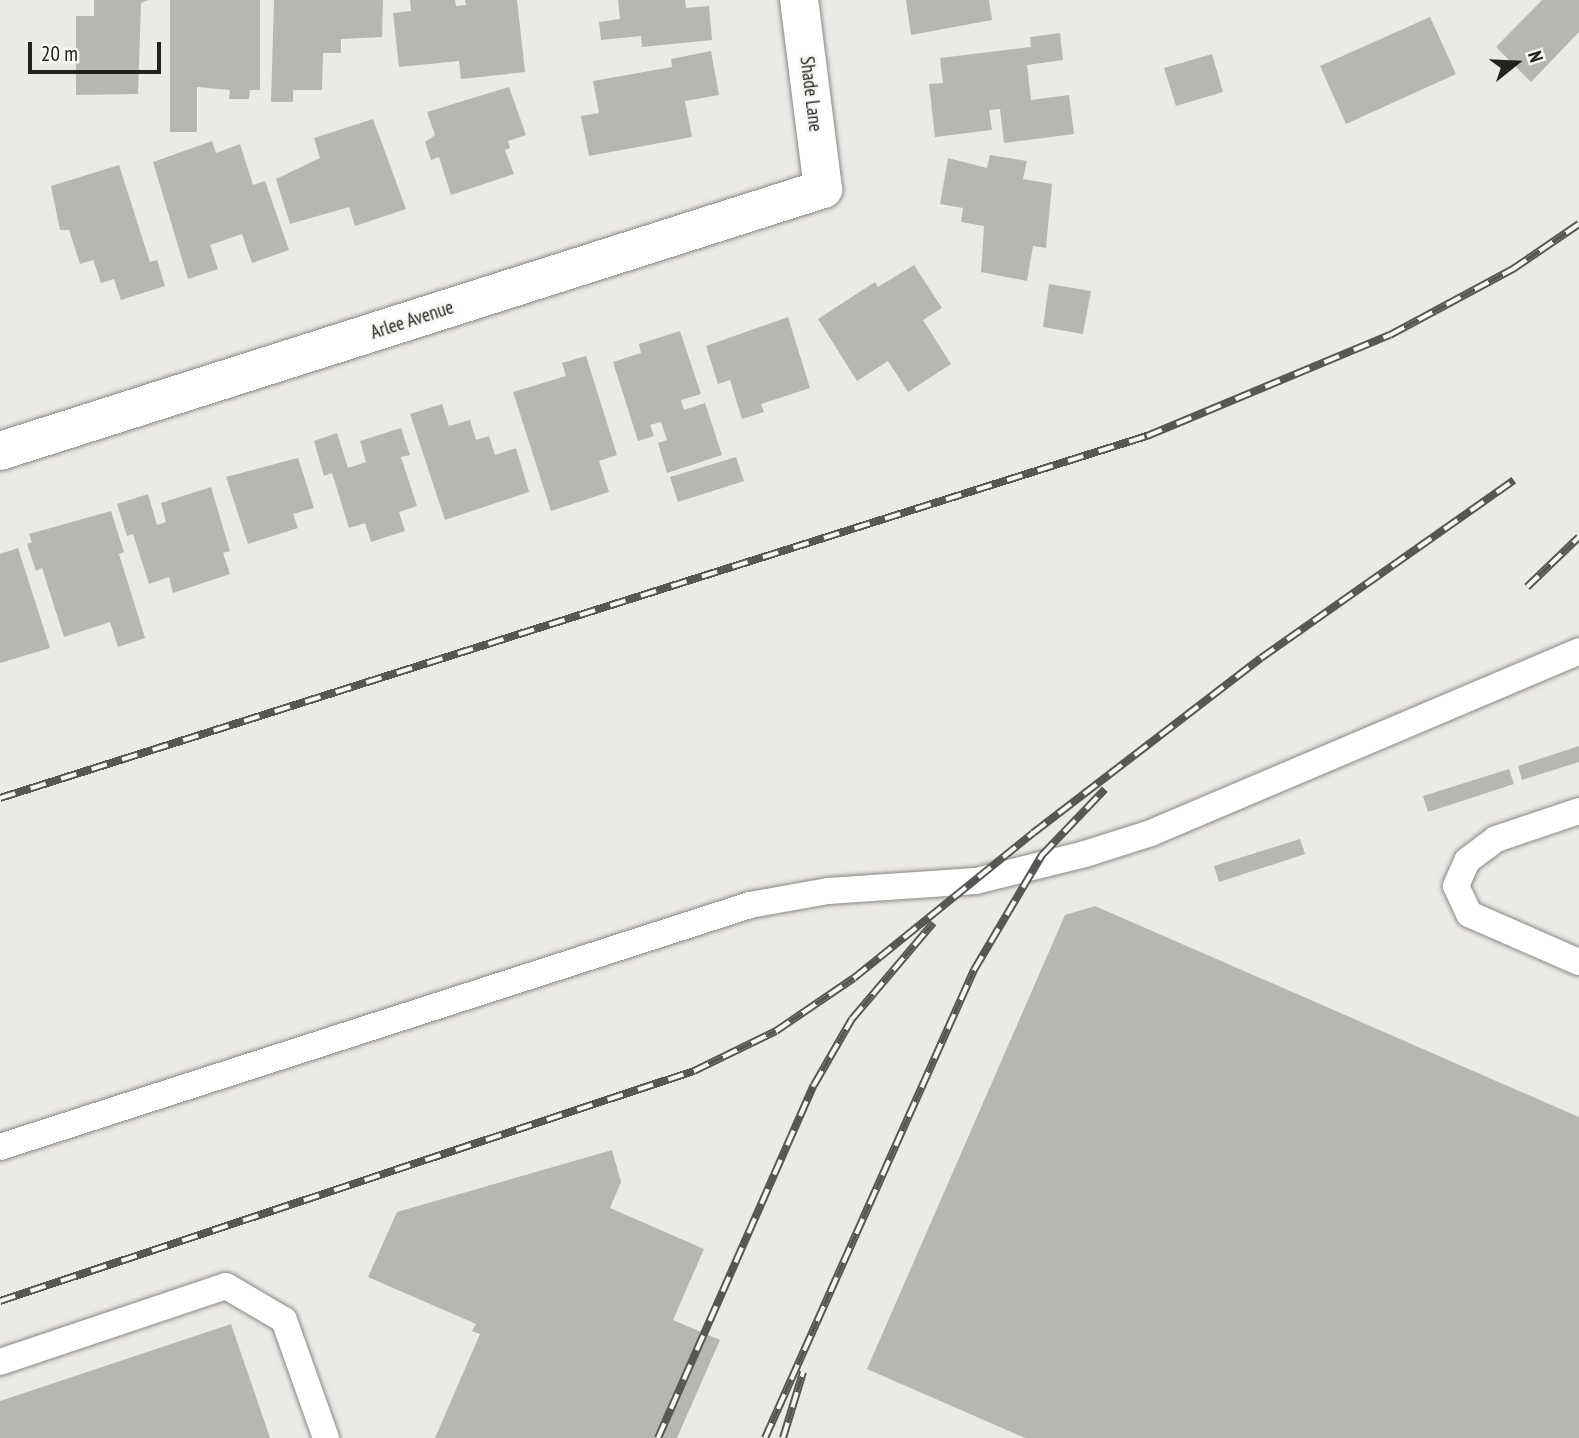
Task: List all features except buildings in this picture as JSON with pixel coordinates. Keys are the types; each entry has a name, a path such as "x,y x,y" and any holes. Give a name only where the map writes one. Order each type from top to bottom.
{"street":[{"name":"Shade Lane","path":"799,0 823,189"},
{"name":"Arlee Avenue","path":"0,451 823,189"}],"lane":[{"path":"0,1147 750,905 828,891 976,881 1085,854 1152,833 1579,651"},
{"path":"1579,811 1496,839 1467,861 1457,886 1469,914 1579,962"},
{"path":"0,1362 226,1286 284,1320 326,1438"}],"railway":[{"path":"0,798 1147,436 1390,335 1513,269 1579,224"},
{"path":"0,1301 694,1071 776,1031 854,978 1033,833 1261,658 1514,480"},
{"path":"1527,587 1579,537"},
{"path":"765,1438 974,970 1042,855 1105,789"},
{"path":"658,1438 814,1085 852,1019 933,923"},
{"path":"783,1438 803,1372"}]}
